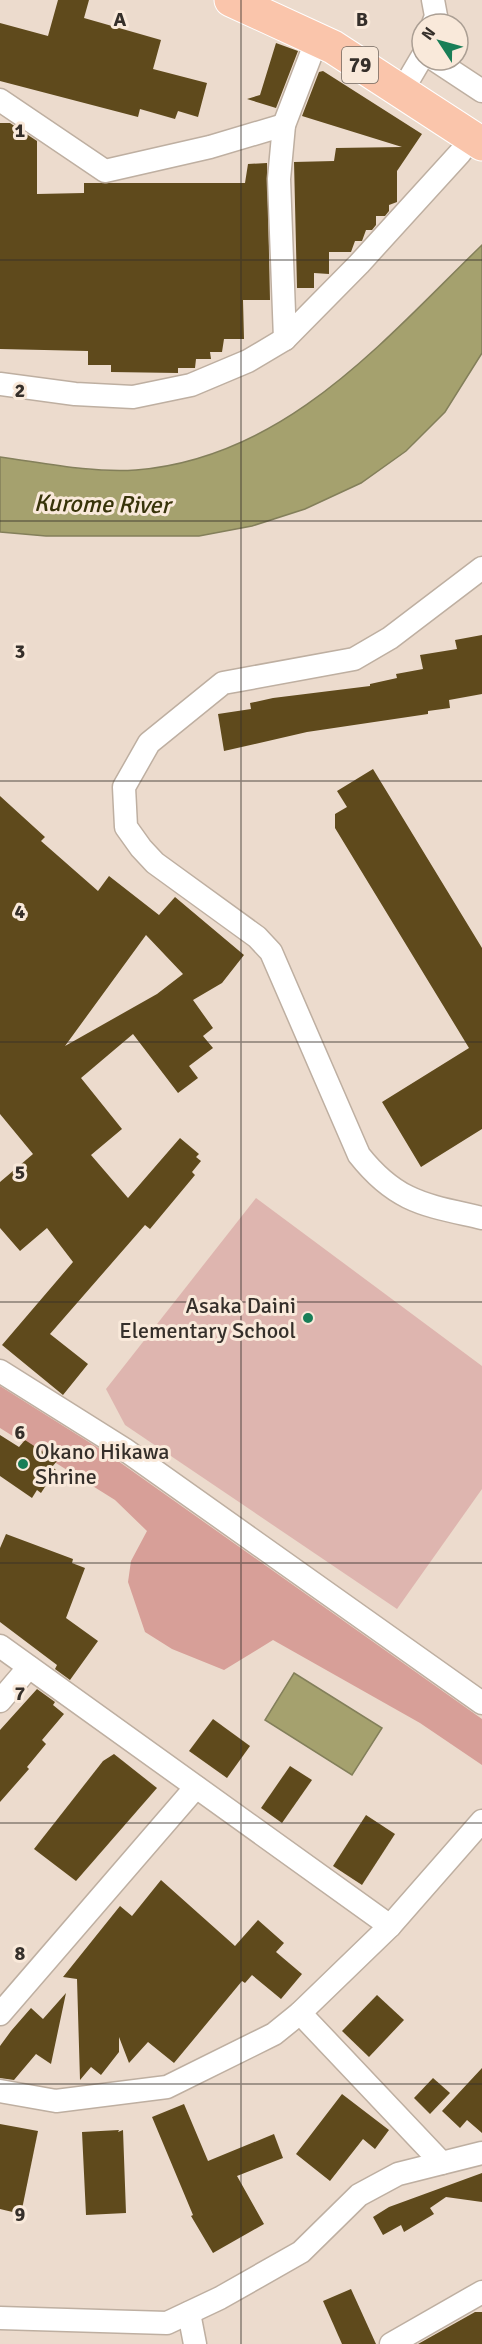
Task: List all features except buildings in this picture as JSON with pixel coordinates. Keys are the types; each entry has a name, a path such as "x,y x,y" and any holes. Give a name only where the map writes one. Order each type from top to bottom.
{"main road":[{"name":"79","path":"231,0 317,39 477,140"}],"street":[{"path":"285,339 279,179 284,125 317,39"},
{"path":"402,91 413,72"},
{"path":"453,72 482,92"},
{"path":"0,100 105,171 210,147 284,125"},
{"path":"0,384 75,394 133,397 191,385 248,361 285,339 359,264 460,153 477,140"},
{"path":"482,568 390,638 354,658 223,683 149,743 124,787 126,827 141,848 155,862 257,937 271,952 359,1155 377,1179 400,1195 436,1207 482,1218"},
{"path":"0,1371 124,1449 482,1702"},
{"path":"0,1646 390,1926"},
{"path":"0,1701 29,1667"},
{"path":"0,2014 196,1787"},
{"path":"0,2091 56,2101 167,2087 274,2034 300,2013 390,1926 482,1821"},
{"path":"300,2013 442,2163"},
{"path":"0,2318 167,2323 220,2298 301,2252 358,2195 398,2174 482,2153"},
{"path":"391,2344 482,2292"},
{"path":"189,2313 195,2344"}],"shaded area":[{"name":"Asaka Daini Elementary School","path":"256,1198 482,1366 482,1489 397,1609 125,1425 106,1389"},
{"path":"0,1386 111,1456 482,1719 482,1765 420,1723 273,1640 224,1670 172,1649 145,1632 128,1582 131,1561 147,1531 115,1500 0,1428"}],"water":[{"name":"Kurome River","path":"482,245 482,353 445,412 406,451 361,483 305,509 252,526 199,536 46,536 0,532 0,457 85,469 119,471 190,461 239,443 285,419 368,356"},
{"path":"294,1673 382,1728 352,1775 265,1720"}],"place":[{"name":"Asaka Daini Elementary School","path":"308,1318"},
{"name":"Okano Hikawa Shrine","path":"23,1464"}]}
